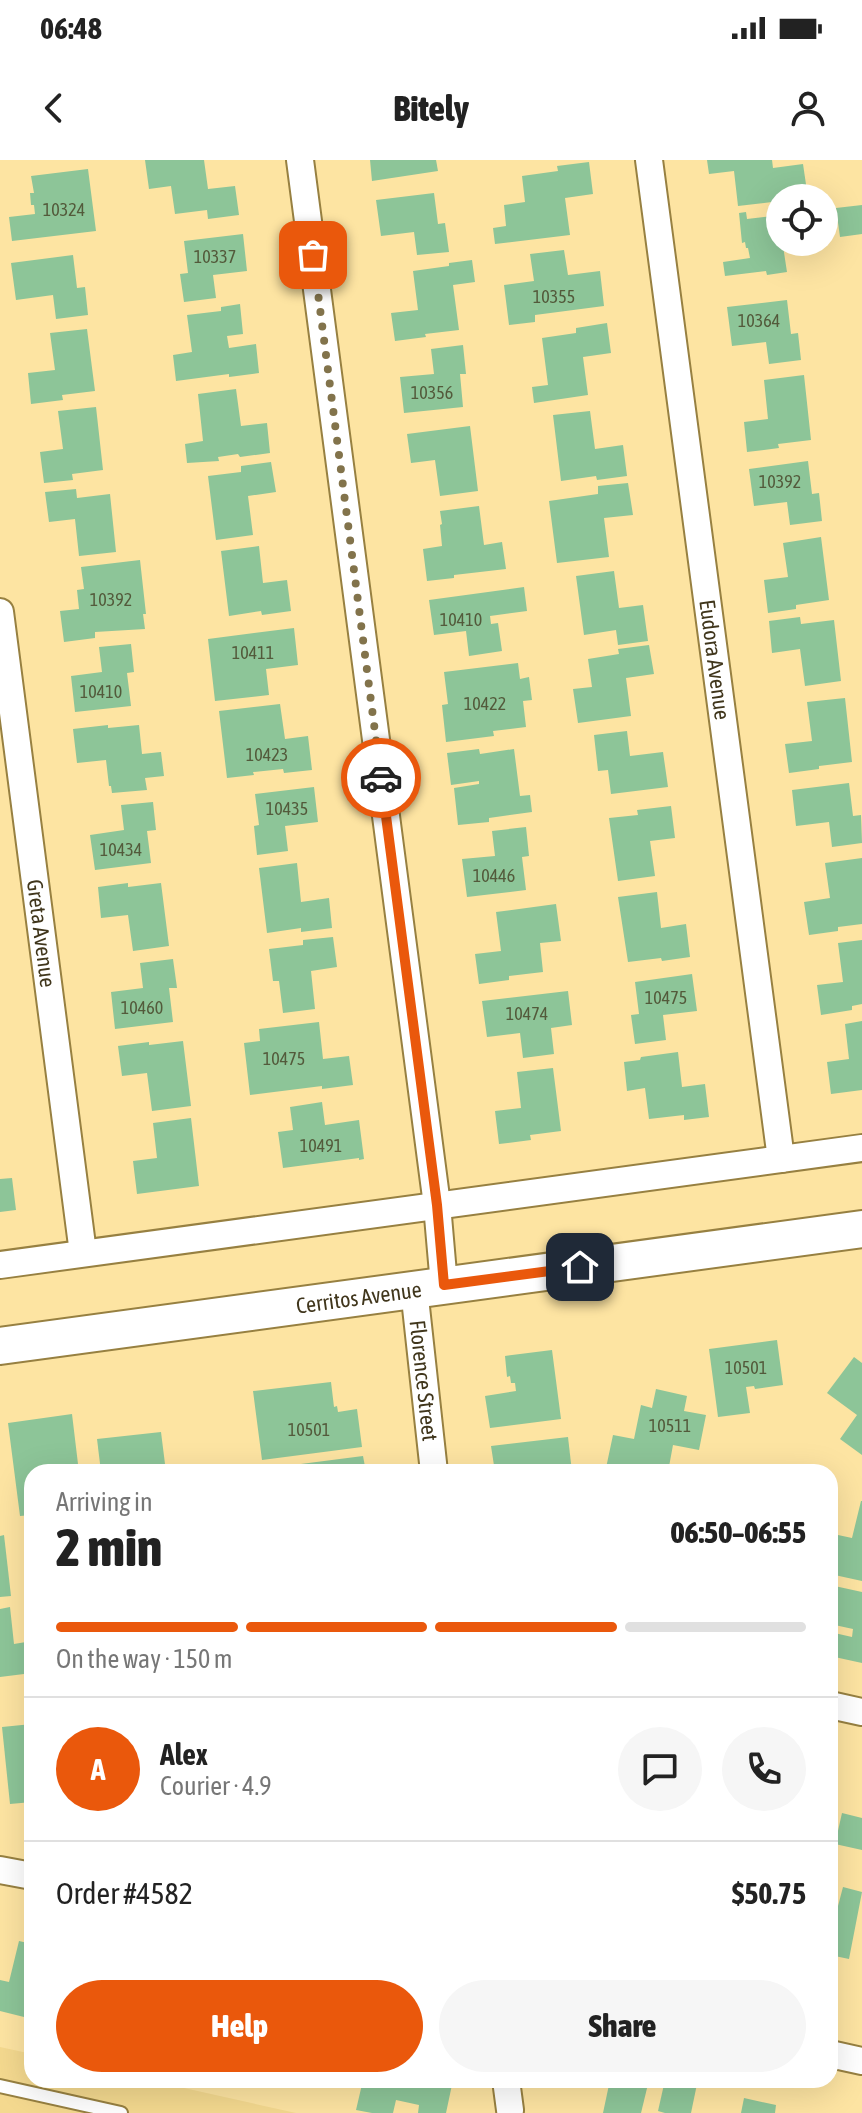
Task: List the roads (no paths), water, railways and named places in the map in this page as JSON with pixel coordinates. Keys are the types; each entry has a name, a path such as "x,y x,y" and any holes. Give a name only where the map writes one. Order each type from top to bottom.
{"main road":[{"name":"Cerritos Avenue","path":"0,1346 862,1229"}],"street":[{"name":"Florence Street","path":"300,160 437,1205 429,1287 434,1464"},
{"name":"Eudora Avenue","path":"649,160 781,1159"},
{"name":"Greta Avenue","path":"0,612 83,1253"},
{"path":"0,1265 862,1148"},
{"path":"838,1707 862,1712"},
{"path":"0,1870 24,1874"},
{"path":"838,2056 862,2061"},
{"path":"507,2088 510,2110"}],"lane":[{"path":"0,2086 121,2113"}]}
